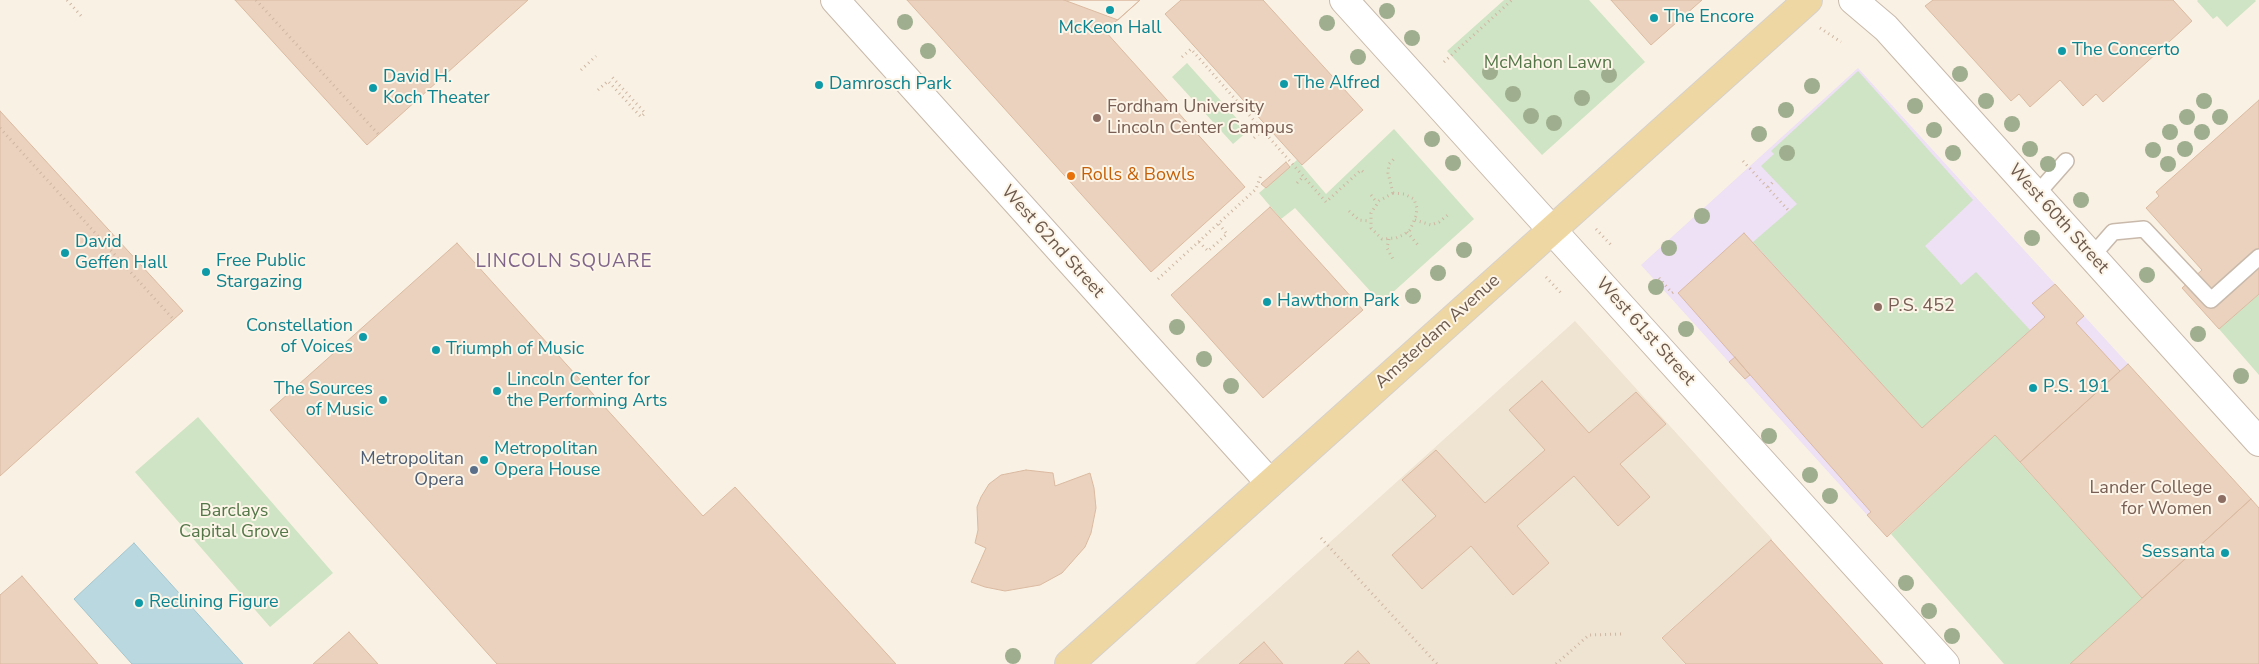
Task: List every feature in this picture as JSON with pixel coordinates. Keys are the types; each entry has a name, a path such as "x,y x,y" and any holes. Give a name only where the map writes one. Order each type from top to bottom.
{"main road":[{"name":"Amsterdam Avenue","path":"1069,664 1552,230 1811,12"}],"street":[{"name":"West 62nd Street","path":"835,0 1270,483"},
{"name":"West 61st Street","path":"1344,0 1945,664"},
{"name":"West 60th Street","path":"1854,0 1886,28 2259,442"}],"lane":[{"path":"2036,195 2066,162"},
{"path":"2092,256 2113,232 2144,230 2210,300 2259,257"}],"path":[{"path":"67,0 83,18"},
{"path":"256,0 379,135"},
{"path":"1444,62 1512,0"},
{"path":"1811,12 1841,42"},
{"path":"1182,57 1191,49 1258,120 1264,130 1326,202 1361,170 1366,174"},
{"path":"581,70 596,56"},
{"path":"598,90 608,81 641,117 645,114 612,77 614,76"},
{"path":"0,128 174,320"},
{"path":"1254,138 1264,130"},
{"path":"1393,193 1388,173 1389,164 1396,157"},
{"path":"1743,161 1789,211"},
{"path":"1158,279 1256,188 1261,175"},
{"path":"1297,183 1304,176"},
{"path":"1768,187 1775,180"},
{"path":"1393,193 1404,194 1414,199 1417,208 1415,220 1408,232 1396,238 1382,238 1374,234 1370,228 1373,207 1393,193"},
{"path":"1371,195 1377,203"},
{"path":"1349,211 1360,220 1370,221"},
{"path":"1415,220 1431,224 1439,222 1449,214"},
{"path":"1199,242 1208,252 1227,234 1218,223"},
{"path":"1592,225 1612,246"},
{"path":"1408,232 1418,245"},
{"path":"1389,239 1387,248 1394,261"},
{"path":"1543,273 1561,293"},
{"path":"1658,278 1672,293 1675,290"},
{"path":"1321,538 1437,664"},
{"path":"1556,664 1589,636 1622,634"}],"shaded area":[{"name":"P.S. 452","path":"1858,68 2128,364 2020,462 1995,435 1887,537 1641,265"},
{"path":"1575,321 1772,539 1661,638 1685,664 1195,664"}],"green space":[{"name":"McMahon Lawn","path":"1504,0 1589,0 1645,62 1542,155 1447,51"},
{"path":"2198,0 2256,1 2227,27 2217,16 2213,19"},
{"path":"1187,63 1248,131 1233,144 1172,77"},
{"path":"1858,71 1973,200 1925,246 1961,285 1976,272 2030,330 1922,428 1753,242 1797,204 1761,166 1774,154 1771,151"},
{"path":"1394,129 1474,219 1381,303 1295,208 1281,219 1259,193 1297,160 1326,194"},
{"path":"2259,294 2259,375 2219,329"},
{"name":"Barclays Capital Grove","path":"198,417 333,573 270,627 135,472"},
{"path":"1995,435 2142,598 2070,664 2004,664 1891,534"}],"water":[{"path":"134,543 243,664 132,664 74,599"}],"building":[{"name":"David H. Koch Theater","path":"235,0 528,0 367,145"},
{"name":"Fordham University Lincoln Center Campus","path":"907,0 1140,0 1105,31 1245,187 1151,272"},
{"name":"McKeon Hall","path":"1064,0 1140,0 1118,20"},
{"name":"The Alfred","path":"1181,0 1263,0 1363,110 1302,165 1165,14"},
{"name":"The Encore","path":"1611,0 1702,0 1651,45"},
{"name":"The Concerto","path":"1933,0 2173,0 2192,21 2103,102 2096,94 2083,106 2060,80 2030,107 2019,94 2011,101 1925,6"},
{"path":"2259,100 2259,294 2219,329 2182,288 2202,270 2146,208 2159,196 2156,192"},
{"name":"David Geffen Hall","path":"0,111 183,311 0,476"},
{"path":"1286,162 1290,167 1266,188 1261,184"},
{"name":"Hawthorn Park","path":"1270,207 1363,310 1263,398 1171,295"},
{"name":"P.S. 191","path":"1744,233 1922,428 2045,317 2032,303 2055,284 2084,316 2076,323 2120,371 2020,462 1995,435 1887,537 1867,515 1871,512 1678,293"},
{"name":"Metropolitan Opera House","path":"457,243 703,516 735,487 896,664 497,664 270,410"},
{"path":"1735,357 1750,375 1745,379 1729,362"},
{"path":"2128,364 2251,499 2142,598 2020,462"},
{"path":"1542,381 1589,433 1636,392 1666,424 1620,464 1650,497 1618,526 1574,476 1517,526 1549,563 1513,595 1471,546 1422,589 1392,555 1436,516 1402,480 1436,450 1485,503 1545,450 1509,410"},
{"path":"1026,470 1053,473 1055,486 1090,473 1096,508 1091,533 1085,547 1062,573 1040,585 1005,591 971,582 986,548 975,543 978,530 977,507 981,497 989,484 1001,475"},
{"name":"Sessanta","path":"2251,499 2259,508 2259,664 2070,664"},
{"path":"1771,540 1883,664 1686,664 1662,638"},
{"path":"22,576 98,664 0,664 0,595"},
{"path":"349,632 378,664 313,664"},
{"path":"1264,642 1283,664 1239,664"},
{"path":"1358,651 1370,664 1344,664"}],"place":[{"name":"McKeon Hall","path":"1110,10"},
{"name":"The Encore","path":"1654,18"},
{"name":"The Concerto","path":"2062,51"},
{"name":"The Alfred","path":"1284,84"},
{"name":"Damrosch Park","path":"819,85"},
{"name":"David H. Koch Theater","path":"373,88"},
{"name":"Fordham University Lincoln Center Campus","path":"1097,118"},
{"name":"Rolls & Bowls","path":"1071,176"},
{"name":"David Geffen Hall","path":"65,253"},
{"name":"Free Public Stargazing","path":"206,272"},
{"name":"Hawthorn Park","path":"1267,302"},
{"name":"P.S. 452","path":"1878,307"},
{"name":"Constellation of Voices","path":"363,337"},
{"name":"Triumph of Music","path":"436,350"},
{"name":"P.S. 191","path":"2033,388"},
{"name":"Lincoln Center for the Performing Arts","path":"497,391"},
{"name":"The Sources of Music","path":"383,400"},
{"name":"Metropolitan Opera House","path":"484,460"},
{"name":"Metropolitan Opera","path":"474,470"},
{"name":"Lander College for Women","path":"2222,499"},
{"name":"Sessanta","path":"2225,553"},
{"name":"Reclining Figure","path":"139,603"}],"district":[{"name":"LINCOLN SQUARE","path":"564,262"}]}
